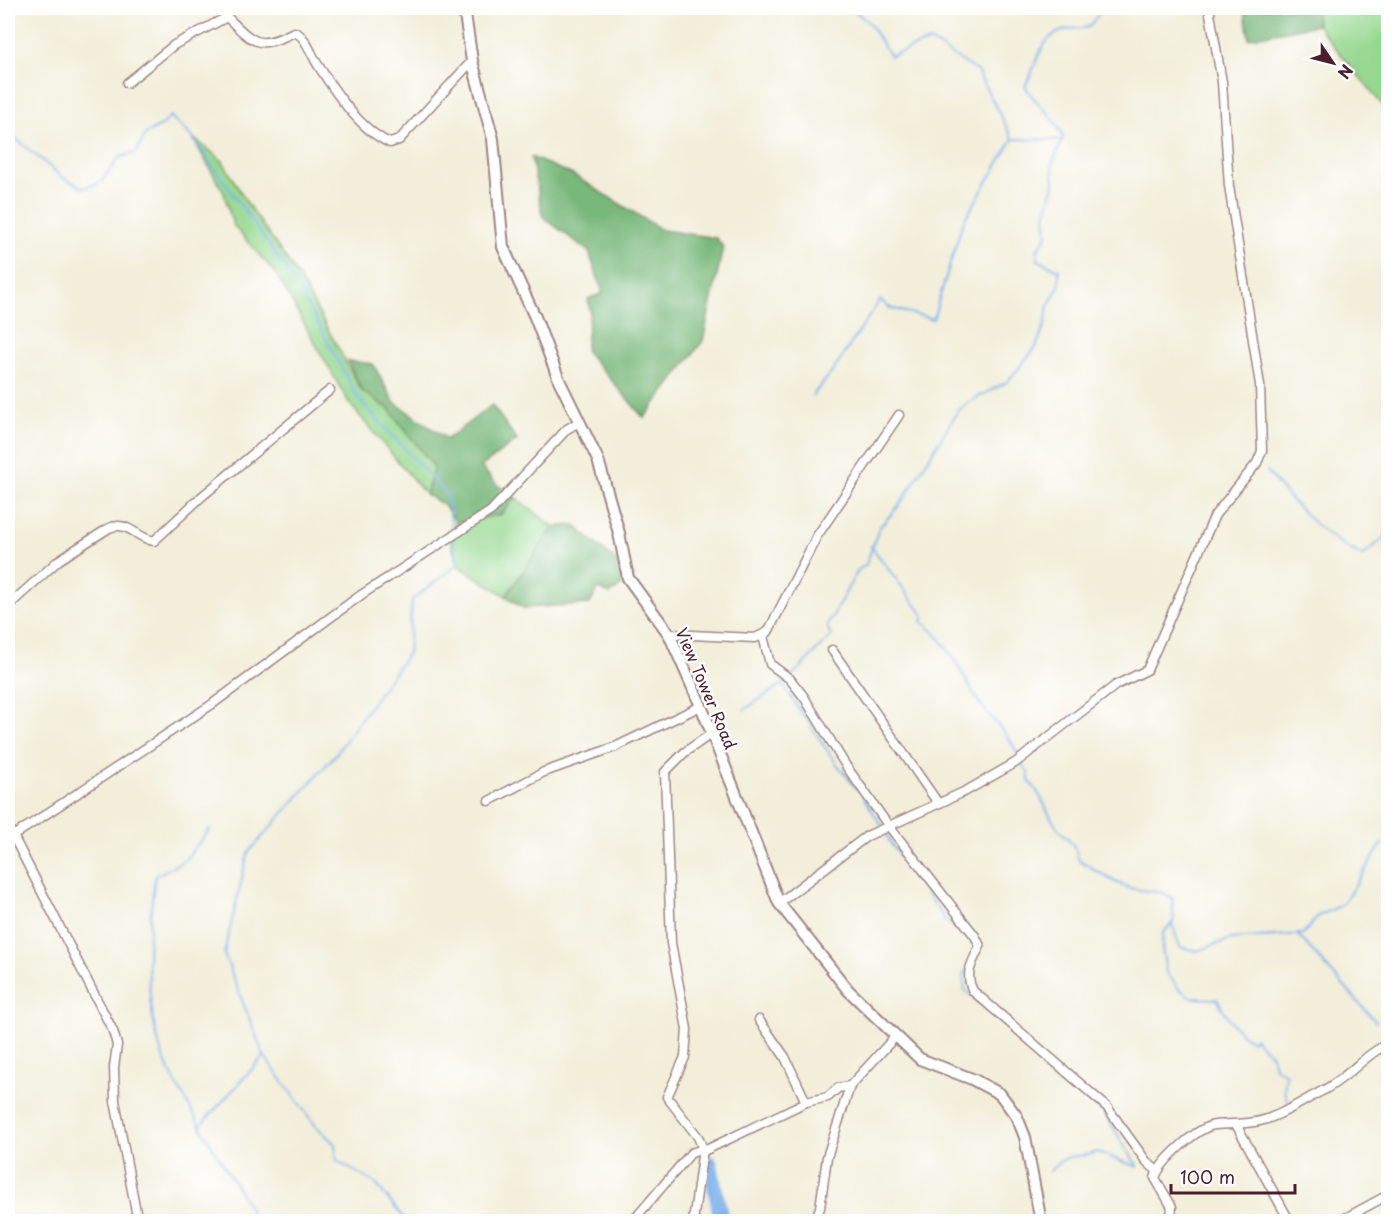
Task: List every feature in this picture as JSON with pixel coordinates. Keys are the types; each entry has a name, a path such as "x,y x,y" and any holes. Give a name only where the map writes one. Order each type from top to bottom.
{"street":[{"name":"View Tower Road","path":"464,8 472,61 493,139 503,247 597,460 619,533 628,578 669,634 701,706 779,903 848,990 894,1037 920,1059 972,1079 1000,1094 1017,1117 1024,1137 1041,1221"},
{"path":"779,903 867,836 966,791 1015,763 1116,685 1147,670 1215,515 1257,463 1262,451 1260,385 1229,186 1222,82 1209,8"},
{"path":"127,83 174,45 227,17 246,35 260,43 270,44 294,32 304,39 319,67 362,123 379,138 390,143 399,140 472,61"},
{"path":"8,606 59,560 109,528 118,524 124,525 154,541 200,498 330,390"},
{"path":"763,636 780,613 793,580 817,536 898,415"},
{"path":"13,836 211,705 304,635 471,525 490,511 567,429 579,422"},
{"path":"669,634 763,636"},
{"path":"763,636 771,664 790,679 804,697 846,766 888,825 975,936 980,946 968,972 968,981 973,991 1107,1107 1146,1161 1157,1171"},
{"path":"832,650 938,804"},
{"path":"489,801 544,772 615,747 701,706"},
{"path":"693,1221 703,1149 698,1137 668,1097 685,1057 687,1029 671,943 665,772 685,752 711,734"},
{"path":"8,826 113,1031 117,1045 114,1067 115,1101 138,1221"},
{"path":"759,1020 785,1057 806,1102"},
{"path":"814,1221 820,1208 827,1157 850,1086 894,1037"},
{"path":"1164,1221 1171,1216 1172,1207 1155,1178 1157,1171 1167,1158 1204,1129 1215,1125 1236,1126 1266,1120 1345,1078 1378,1048 1389,1044"},
{"path":"632,1221 691,1153 706,1150 806,1102 828,1097 838,1088 850,1086"},
{"path":"1236,1126 1290,1221"},
{"path":"1338,1221 1389,1195"}],"green space":[{"path":"1244,8 1315,8 1317,25 1249,38"},
{"path":"1315,8 1388,8 1388,112 1317,25"},
{"path":"192,137 222,160 247,203 298,276 362,391 389,409 434,467 426,495 349,403 276,274 233,225 224,193"},
{"path":"531,157 573,175 662,230 716,238 723,247 703,341 644,418 585,350 590,312 588,299 603,293 589,252 543,217"},
{"path":"348,361 373,364 394,402 447,439 492,405 517,440 481,467 496,484 516,498 500,515 456,522 443,504 426,495 434,467 389,409 362,391"},
{"path":"516,498 554,527 506,596 457,565 450,537 456,522 500,515"},
{"path":"574,525 634,576 610,594 598,589 590,604 523,608 506,596 554,527"}],"waterway":[{"path":"851,8 869,23 890,56 930,41 977,71 1013,139"},
{"path":"792,676 831,636 827,626 858,570 866,565 879,528 901,503 958,411 969,402 1007,382 1036,347 1045,325 1048,306 1059,286 1059,270 1038,260 1037,250 1047,236 1045,217 1054,184 1052,164 1063,138 1056,123 1025,86 1039,53 1049,39 1065,30 1089,27 1098,15 1096,8"},
{"path":"8,132 62,177 84,188 101,182 120,157 136,153 146,134 163,125 170,116 192,137 295,281 358,398 447,495 453,534"},
{"path":"812,396 833,371 880,300 890,308 933,319 963,222 1013,139 1062,140"},
{"path":"1267,471 1310,519 1349,549 1363,556 1388,534"},
{"path":"253,1222 249,1207 200,1126 264,1056 224,954 248,853 335,755 408,653 412,600 457,565 454,540"},
{"path":"871,546 924,616 922,622 932,630 948,650 981,705 1007,736 1019,757"},
{"path":"744,710 788,680"},
{"path":"782,684 836,763 857,789"},
{"path":"1021,763 1028,772 1029,781 1038,792 1053,822 1072,844 1078,859 1121,884 1134,889 1158,892 1172,898 1174,921 1163,933 1162,947 1166,972 1178,988 1192,998 1217,999 1236,1028 1252,1041 1254,1038 1272,1055 1275,1067 1286,1074 1284,1091 1288,1102"},
{"path":"864,798 882,826"},
{"path":"200,1126 174,1080 161,1051 151,1008 148,964 155,876 184,861 210,829"},
{"path":"885,831 892,845 947,922 973,940"},
{"path":"1172,924 1180,947 1197,951 1231,939 1303,934 1318,916 1342,905 1382,844"},
{"path":"1298,935 1376,1022"},
{"path":"967,968 963,975 965,990 1104,1113 1138,1167 1096,1152 1064,1159 1050,1171"},
{"path":"264,1056 315,1125 335,1144 337,1161 375,1183 407,1222"},
{"path":"710,1163 721,1218 718,1222"}]}
